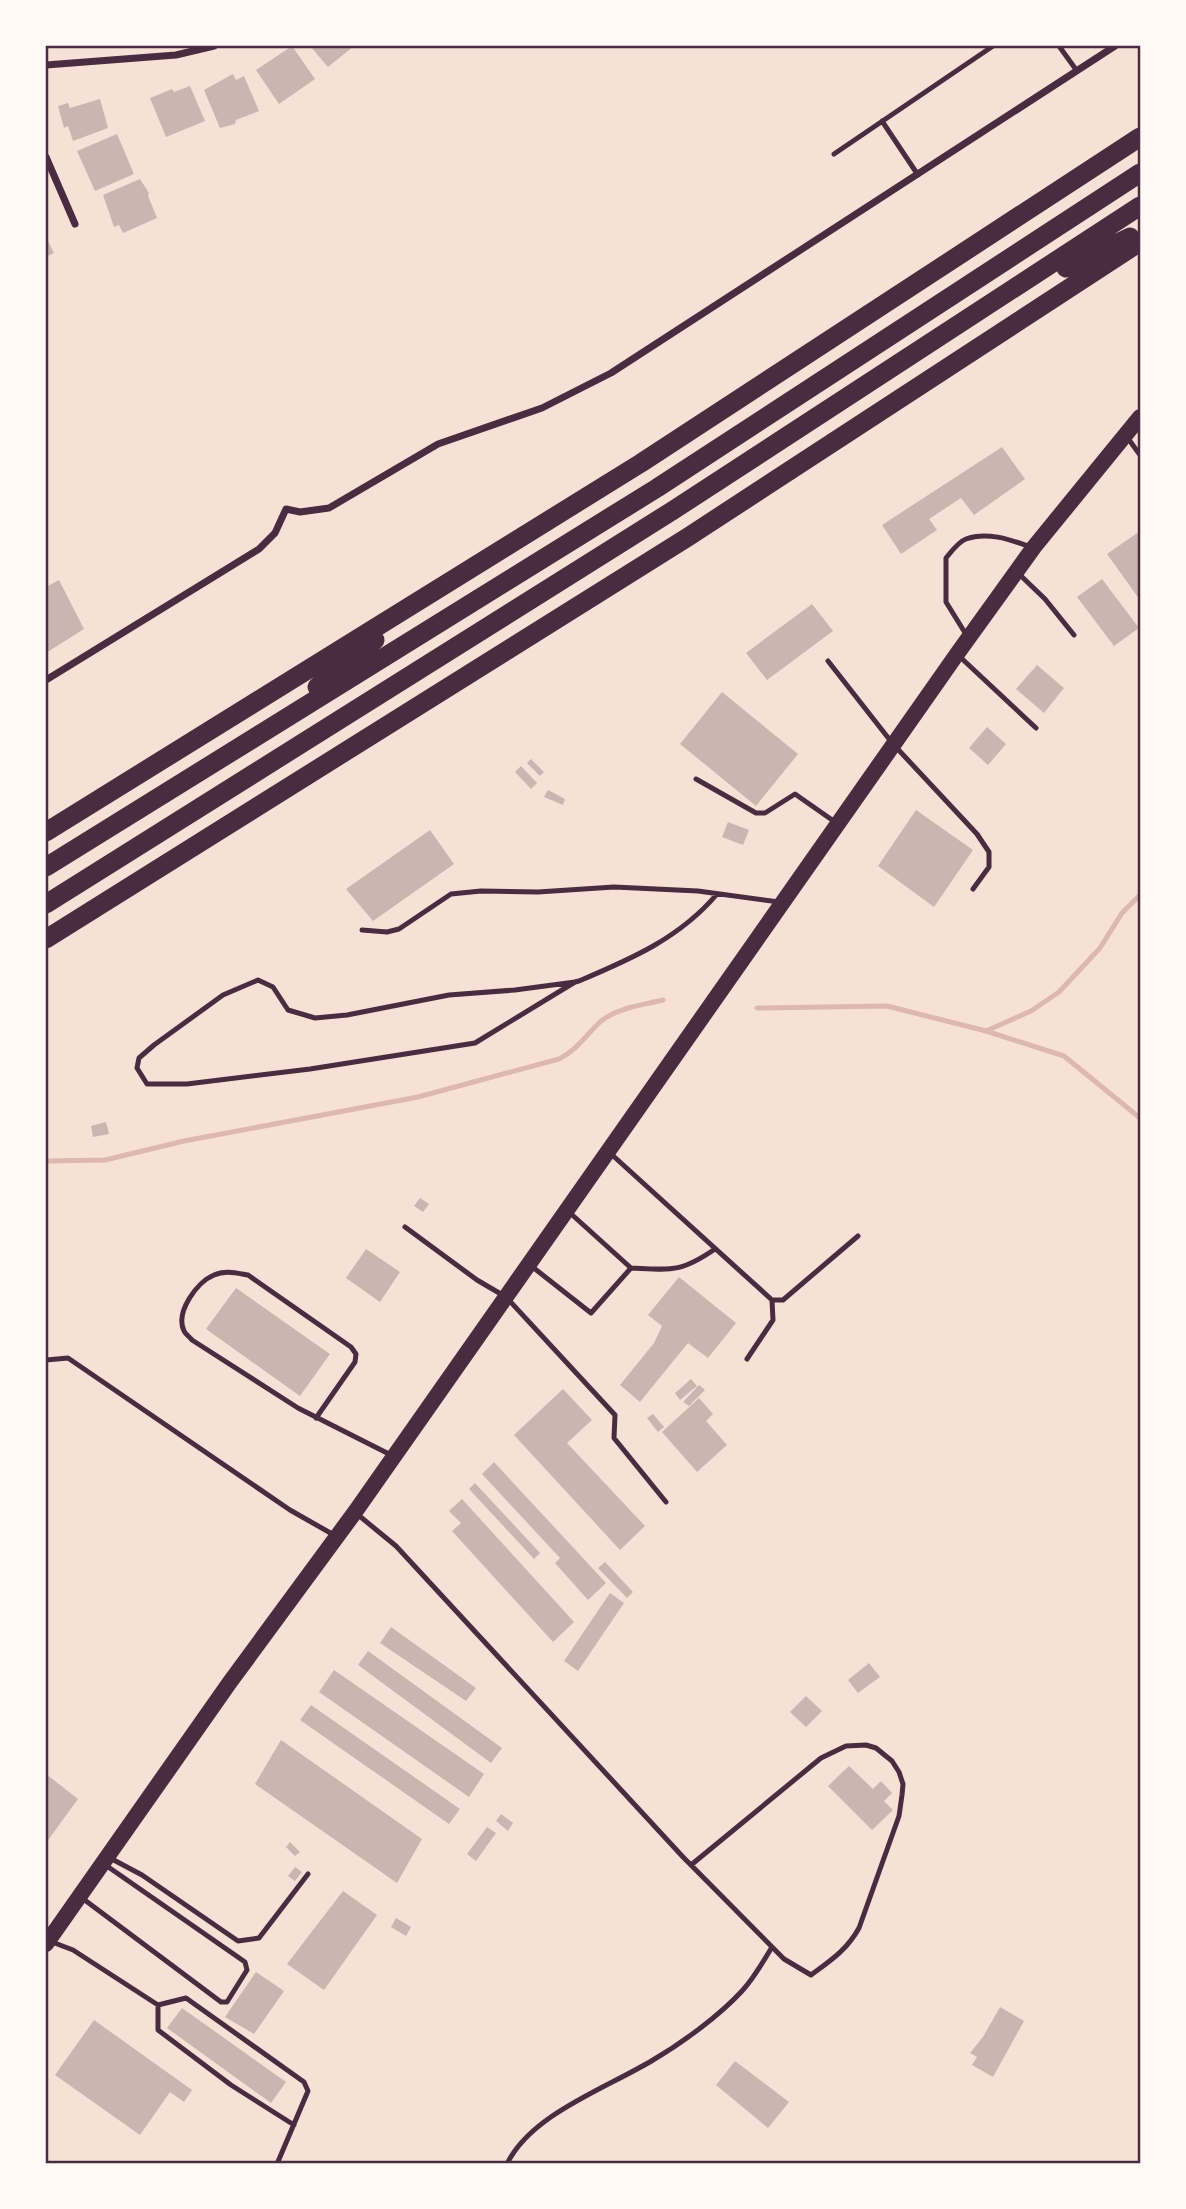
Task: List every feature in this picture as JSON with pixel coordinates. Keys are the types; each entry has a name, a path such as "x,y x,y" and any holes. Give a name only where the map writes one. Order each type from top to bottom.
{"highway":[{"path":"46,832 780,374 1140,137"},
{"path":"46,867 657,488 1140,173"},
{"path":"46,904 672,512 1140,206"},
{"path":"995,302 1140,232"},
{"path":"46,939 688,537 1140,242"},
{"path":"253,738 439,589"}],"main road":[{"path":"46,1941 394,1457 968,638 1034,547 1140,417"}],"street":[{"path":"46,65 176,55 214,46"},
{"path":"46,680 259,549 275,533 286,509 300,512 330,509 438,444 542,408 575,393 646,352 1115,46"},
{"path":"46,157 75,223"}],"lane":[{"path":"834,154 993,46"},
{"path":"1059,46 1077,71"},
{"path":"882,121 918,174"},
{"path":"1125,434 1140,455"},
{"path":"968,638 946,602 946,558 964,540 985,536 1005,538 1034,547"},
{"path":"1017,572 1045,599 1074,635"},
{"path":"957,654 1036,728"},
{"path":"828,660 893,744 976,834 989,852 989,867 973,888"},
{"path":"696,779 756,813 765,813 795,794 837,824"},
{"path":"362,930 387,932 399,929 451,894 481,891 538,892 614,887 698,891 782,903"},
{"path":"575,982 449,995 347,1015 315,1018 288,1010 273,987 258,980 223,995 139,1058 137,1068 147,1084 187,1084 310,1069 474,1044 575,982 630,960 671,937 704,910 717,894"},
{"path":"608,1151 772,1300 783,1300 858,1236"},
{"path":"567,1210 631,1268 669,1270 692,1264 715,1249"},
{"path":"405,1227 477,1280 506,1297 615,1415 614,1438 666,1502"},
{"path":"529,1264 591,1313 631,1268"},
{"path":"316,1418 355,1362 356,1354 351,1347 248,1275 229,1271 212,1275 197,1289 184,1308 184,1331 192,1340 316,1418 394,1457"},
{"path":"747,1359 773,1320 772,1300"},
{"path":"46,1361 68,1358 290,1510 337,1537"},
{"path":"355,1512 396,1546 691,1865 783,1959 811,1975 851,1943 867,1908 899,1816 903,1784 892,1761 885,1754 866,1745 846,1746 804,1770 691,1865"},
{"path":"105,1860 142,1875 238,1941 259,1938 308,1874"},
{"path":"80,1896 221,2002 227,2002 247,1970 245,1962 105,1860"},
{"path":"46,1941 73,1950 158,2005 186,1998 304,2082 308,2091 277,2164"},
{"path":"507,2164 520,2142 543,2122 656,2059 710,2020 742,1991 772,1947"},
{"path":"158,2005 159,2030 231,2085 294,2125"}],"building":[{"path":"292,46 315,79 279,104 256,70"},
{"path":"310,46 354,46 328,67"},
{"path":"233,74 236,80 244,76 259,111 236,120 235,124 220,128 204,90"},
{"path":"190,86 205,121 166,137 150,98 172,89 174,92"},
{"path":"100,99 108,128 73,141 68,126 64,128 58,106 68,103 70,108"},
{"path":"117,134 134,174 95,191 77,151"},
{"path":"140,179 149,193 157,218 123,233 119,225 114,227 103,195"},
{"path":"48,241 54,253 46,257 46,243"},
{"path":"1002,447 1025,479 974,515 961,498 929,519 937,530 901,554 882,525"},
{"path":"1140,531 1140,600 1107,554"},
{"path":"1102,579 1139,628 1114,646 1077,597"},
{"path":"59,580 84,629 46,653 46,587"},
{"path":"812,604 833,631 767,680 746,653"},
{"path":"1037,665 1064,688 1044,713 1016,689"},
{"path":"722,692 798,754 756,806 680,744"},
{"path":"987,727 1006,744 988,765 969,748"},
{"path":"531,759 544,772 540,776 527,763"},
{"path":"521,766 537,783 531,789 515,772"},
{"path":"548,790 565,799 563,805 544,797"},
{"path":"916,810 973,850 934,907 878,866"},
{"path":"728,822 749,830 743,845 722,837"},
{"path":"430,830 454,864 373,921 346,889"},
{"path":"106,1122 109,1134 93,1137 91,1126"},
{"path":"420,1198 429,1204 423,1212 414,1206"},
{"path":"366,1249 400,1272 380,1302 346,1278"},
{"path":"679,1277 736,1323 708,1358 688,1343 640,1402 620,1385 654,1343 662,1326 648,1315"},
{"path":"236,1288 330,1354 300,1396 206,1329"},
{"path":"691,1379 697,1386 680,1400 675,1393"},
{"path":"699,1385 705,1390 689,1406 683,1402"},
{"path":"563,1389 592,1420 567,1443 645,1526 620,1550 514,1435"},
{"path":"699,1398 713,1414 706,1421 727,1445 697,1472 662,1432"},
{"path":"653,1414 664,1427 658,1432 647,1418"},
{"path":"494,1462 606,1583 588,1600 555,1563 560,1558 482,1474"},
{"path":"475,1483 540,1553 534,1559 469,1489"},
{"path":"462,1499 574,1622 553,1642 452,1531 461,1523 449,1511"},
{"path":"605,1562 633,1592 627,1598 598,1568"},
{"path":"610,1593 624,1603 578,1671 564,1661"},
{"path":"391,1627 476,1688 466,1701 380,1643"},
{"path":"368,1651 502,1748 491,1763 358,1665"},
{"path":"869,1663 880,1677 858,1693 848,1680"},
{"path":"334,1670 484,1774 469,1797 319,1692"},
{"path":"806,1696 822,1711 806,1727 790,1712"},
{"path":"311,1705 460,1809 449,1824 300,1720"},
{"path":"281,1740 422,1839 397,1883 255,1784"},
{"path":"849,1766 873,1789 881,1781 892,1793 884,1801 893,1810 872,1830 828,1786"},
{"path":"46,1774 78,1799 46,1843"},
{"path":"501,1814 513,1823 508,1831 496,1821"},
{"path":"487,1827 496,1833 476,1861 467,1854"},
{"path":"290,1842 300,1852 295,1856 286,1847"},
{"path":"295,1867 302,1872 295,1881 288,1876"},
{"path":"343,1891 377,1915 324,1990 287,1964"},
{"path":"396,1918 411,1927 406,1936 391,1927"},
{"path":"256,1972 284,1991 254,2034 225,2017"},
{"path":"1000,2007 1024,2021 993,2077 972,2065 977,2057 970,2053 983,2037"},
{"path":"182,2008 286,2082 271,2103 167,2028"},
{"path":"94,2020 192,2090 184,2102 170,2092 140,2135 55,2075"},
{"path":"735,2061 789,2102 768,2128 716,2085"}],"waterway":[{"path":"986,1031 1031,1011 1059,992 1100,948 1122,913 1140,895"},
{"path":"46,1161 105,1160 184,1141 418,1097 559,1059 576,1047 606,1017 663,1000"},
{"path":"757,1008 887,1006 986,1031 1064,1056 1140,1118"}]}
